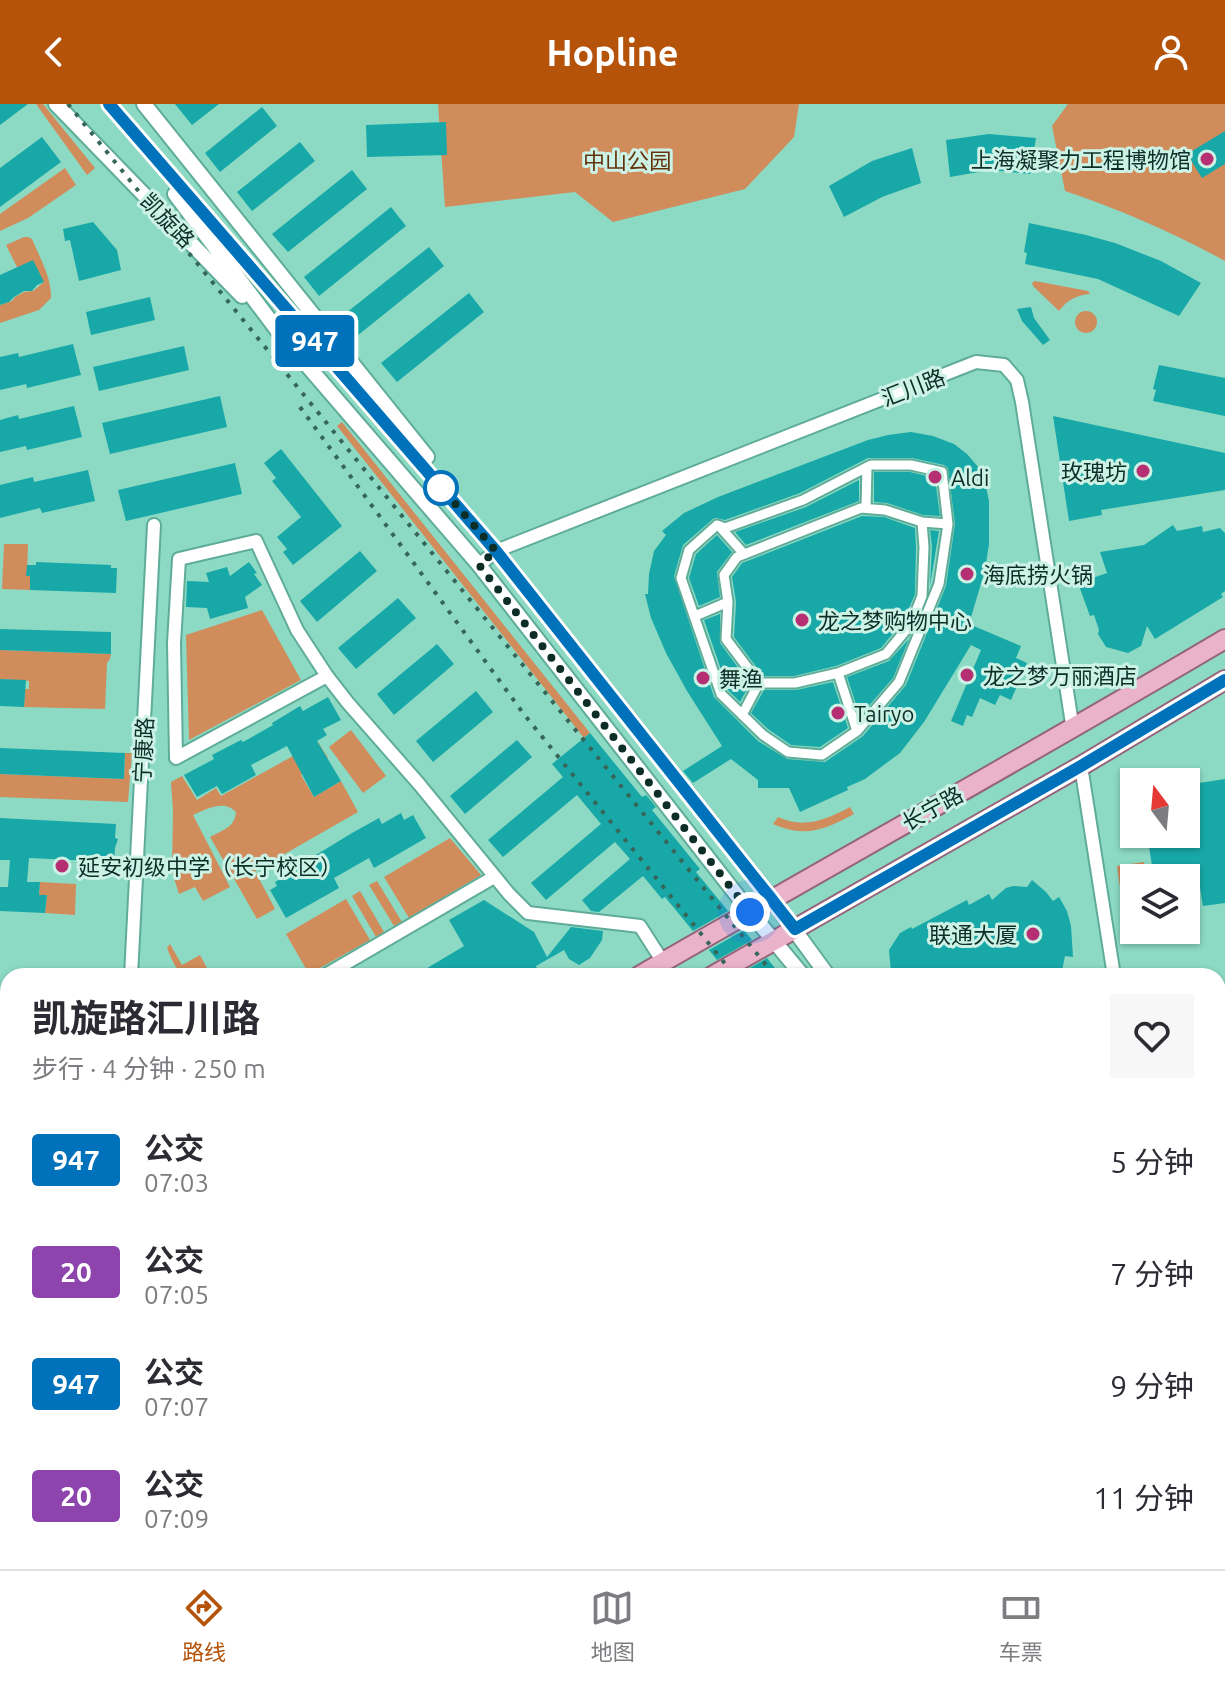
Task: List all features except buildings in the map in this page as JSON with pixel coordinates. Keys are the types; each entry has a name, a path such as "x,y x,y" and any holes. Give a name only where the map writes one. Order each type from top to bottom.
{"main road":[{"name":"长宁路","path":"653,968 771,898 1073,730 1225,639"},
{"name":"长宁路","path":"726,968 1081,766 1225,680"}],"street":[{"name":"凯旋路","path":"56,104 281,335 479,565 796,968"},
{"name":"凯旋路","path":"109,104 281,335"},
{"name":"凯旋路","path":"109,104 496,551 771,898 822,968"},
{"name":"凯旋路","path":"144,104 446,482 480,533"},
{"name":"汇川路","path":"479,565 496,551 976,362 1004,365 1017,380 1022,402 1073,730"},
{"path":"871,465 911,465 942,472 948,524 939,584 899,682 857,731 822,755 788,752 763,735 721,694 681,578 689,550 717,525 725,528 803,500 871,465"},
{"path":"866,508 867,467"},
{"path":"759,683 726,639 728,602 724,575 737,557 861,508 885,510 922,522 948,524"},
{"path":"759,683 795,683 838,673 886,654 911,624 922,596 922,522"},
{"name":"宁康路","path":"131,968 154,525"},
{"path":"717,525 744,554"},
{"path":"327,676 176,758 174,643 179,559 256,541 297,630 327,676 494,877 528,913 640,926 663,962"},
{"path":"695,616 728,602"},
{"path":"838,673 857,731"},
{"path":"742,715 759,683"},
{"path":"1081,766 1113,968"},
{"path":"338,968 494,877"}],"green space":[{"path":"36,104 43,104 95,168 87,175"},
{"name":"中山公园","path":"438,104 799,104 794,137 745,189 613,222 575,192 445,207"},
{"path":"1068,104 1225,104 1225,261 1147,223 1065,191 1052,126"},
{"path":"65,168 76,185 28,218 0,231 0,214"},
{"path":"24,237 32,239 42,261 50,283 51,298 39,310 0,323 0,305 24,292 33,291 44,282 17,267 6,245"},
{"path":"1035,281 1088,291 1090,294 1073,299 1059,311 1033,286"},
{"path":"1086,311 1094,314 1097,322 1094,330 1086,333 1078,330 1075,322 1078,314"},
{"path":"342,422 590,733 584,738 337,426"},
{"path":"4,544 28,544 30,590 2,589"},
{"path":"262,610 301,680 189,740 186,635"},
{"path":"0,650 111,654 107,663 105,709 24,707 25,689 29,689 29,681 0,679"},
{"path":"351,730 386,776 363,793 329,747"},
{"path":"318,742 328,758 301,775 314,797 341,781 358,812 255,871 275,909 257,919 210,837 228,828 233,821 236,812 226,806 215,806 193,815 230,887 203,901 195,887 179,894 172,872 171,782 182,776 197,800 216,788 221,796"},
{"path":"125,753 132,753 128,802 0,797 0,774 124,779"},
{"path":"850,807 854,814 814,830 795,831 773,824 778,817 805,823 832,816"},
{"path":"450,838 481,875 409,918 384,877"},
{"path":"377,881 402,922 394,926 369,885"},
{"path":"40,882 76,884 75,915 45,913 47,895 39,895"},
{"path":"360,891 384,932 376,937 352,896"},
{"path":"346,899 370,940 320,968 306,968 286,934"},
{"path":"170,944 182,965 200,955 207,968 176,968 167,948"}],"railway":[{"path":"68,104 769,968"},
{"path":"300,407 523,713 729,968"}],"bus line":[{"name":"947","path":"109,104 496,551 795,929 1225,680"}],"place":[{"name":"上海凝聚力工程博物馆","path":"1207,159"},
{"name":"玫瑰坊","path":"1143,471"},
{"name":"Aldi","path":"935,477"},
{"name":"海底捞火锅","path":"967,574"},
{"name":"龙之梦购物中心","path":"802,620"},
{"name":"龙之梦万丽酒店","path":"967,675"},
{"name":"舞渔","path":"703,678"},
{"name":"Tairyo","path":"838,713"},
{"name":"延安初级中学（长宁校区）","path":"62,866"},
{"name":"联通大厦","path":"1033,934"}],"route":[{"path":"441,488 439,485 496,551 479,565 750,912"}]}
